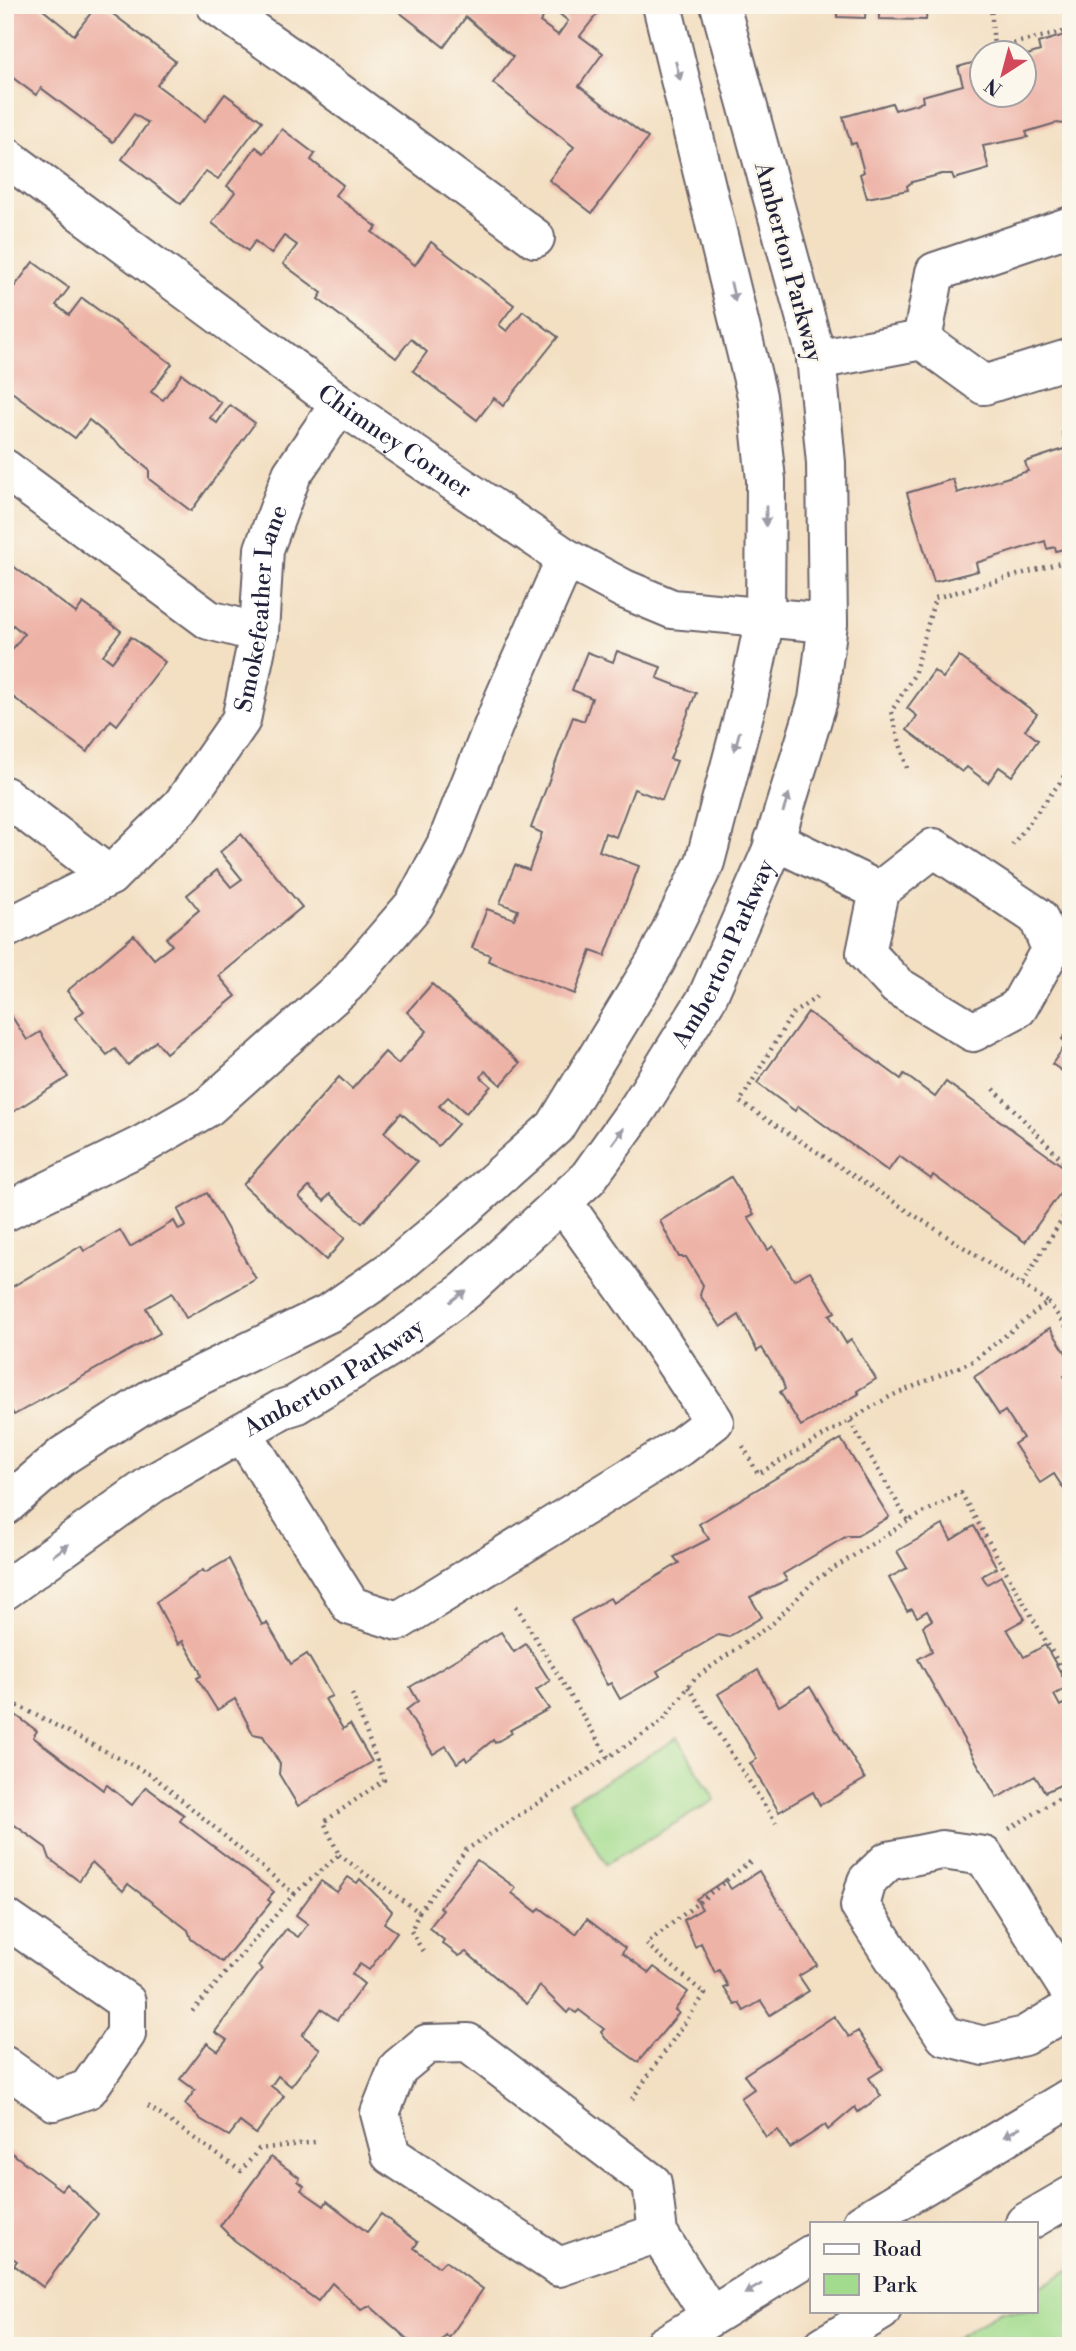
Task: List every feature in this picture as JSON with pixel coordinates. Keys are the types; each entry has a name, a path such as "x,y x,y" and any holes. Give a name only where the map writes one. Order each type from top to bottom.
{"street":[{"path":"216,5 535,237"},
{"path":"5,1506 64,1455 151,1399 342,1305 393,1269 555,1127 656,961 705,862 747,703 765,618 766,480 757,396 662,5"},
{"name":"Amberton Parkway","path":"5,1590 152,1484 282,1409 295,1405 388,1348 466,1290 588,1178 639,1107 707,998 774,839 818,700 828,623 826,463 816,360 720,5"},
{"name":"Chimney Corner","path":"5,156 340,404 566,558 624,589 672,609 828,623"},
{"path":"922,340 935,272 1071,226"},
{"path":"816,360 922,340 984,385 1071,358"},
{"name":"Smokefeather Lane","path":"5,929 110,876 182,805 241,720 260,634 264,549 292,474 340,404"},
{"path":"5,469 209,620 260,634"},
{"path":"5,1212 144,1144 208,1107 355,974 414,905 446,845 504,699 566,558"},
{"path":"5,796 110,876"},
{"path":"774,839 879,891"},
{"path":"934,848 1038,917 1051,949 1018,1008 972,1032 897,986 866,953 879,891 934,848"},
{"path":"242,1432 351,1606 398,1621 680,1447 714,1421 562,1201"},
{"path":"1071,1993 984,1856 942,1850 888,1861 867,1881 860,1906 945,2036 984,2046 1024,2036 1071,2008"},
{"path":"5,1918 126,2002 126,2034 88,2090 54,2101 5,2066"},
{"path":"658,2233 559,2267 391,2155 380,2113 398,2068 427,2044 468,2043 652,2183 658,2233 710,2315"},
{"path":"864,2222 1071,2097"},
{"path":"1028,2222 1071,2196"},
{"path":"663,2346 810,2255"},
{"path":"823,2346 879,2312"}],"path":[{"path":"991,5 994,48 1071,30"},
{"path":"907,768 891,712 914,675 934,598 1071,560"},
{"path":"1012,845 1071,768"},
{"path":"817,997 792,1014 740,1102 1048,1302 1071,1333"},
{"path":"994,1089 1071,1169"},
{"path":"1022,1284 1071,1205"},
{"path":"741,1442 758,1474 891,1396 972,1361 1048,1302"},
{"path":"850,1421 908,1521"},
{"path":"425,1955 411,1931 419,1912 466,1850 662,1722 695,1678 773,1623 815,1580 908,1521 961,1493 1071,1685"},
{"path":"516,1606 608,1757"},
{"path":"688,1688 776,1823"},
{"path":"352,1694 384,1780 324,1822 339,1855 419,1912"},
{"path":"5,1699 153,1776 294,1894"},
{"path":"1009,1829 1071,1791"},
{"path":"190,2014 294,1894 339,1855"},
{"path":"632,2099 705,1994 646,1944 751,1861"},
{"path":"148,2106 241,2171 259,2149 315,2142"}],"green space":[{"path":"678,1738 715,1800 606,1864 569,1802"},
{"path":"1071,2269 1071,2346 943,2346 999,2312 1038,2312 1038,2289"}],"building":[{"path":"5,5 37,5 74,35 97,5 101,5 175,61 157,85 205,121 225,94 262,121 218,179 206,171 181,204 122,159 148,123 134,114 113,142 41,88 36,95 5,72"},
{"path":"402,5 552,5 540,22 558,35 568,21 556,11 560,5 597,5 601,9 580,36 603,53 579,86 648,138 592,213 549,180 574,147 493,83 513,57 466,17 444,47 398,11"},
{"path":"837,5 866,5 865,18 837,17"},
{"path":"879,5 927,5 926,20 879,19"},
{"path":"1071,33 1071,127 1066,129 1064,124 1056,123 1026,132 1028,137 983,146 989,169 954,179 952,174 942,174 912,182 907,186 908,190 867,198 860,174 864,172 856,143 851,144 843,117 892,103 895,110 923,102 922,96 963,85 958,67 968,64 968,108 1038,108 1038,43"},
{"path":"282,129 315,154 311,160 343,185 335,195 377,227 372,232 415,265 431,242 514,305 499,325 507,331 523,311 558,337 503,406 494,398 477,420 413,371 427,352 411,339 396,358 318,299 322,293 283,264 297,245 284,236 271,254 255,241 248,251 212,223 235,192 227,186 256,147 264,153"},
{"path":"33,262 69,288 56,305 69,315 82,298 172,364 151,392 163,400 182,374 221,403 210,418 217,423 230,405 255,423 191,511 149,479 149,469 89,420 75,438 5,387 5,370 9,365 5,363 5,278 15,286"},
{"path":"1071,430 1071,547 1056,551 1055,547 1047,549 1045,541 976,563 978,571 934,582 907,493 953,479 957,493 1028,471 1025,462 1067,448 1062,433"},
{"path":"5,560 76,613 83,603 121,631 103,655 112,662 131,637 165,662 117,725 111,720 87,752 5,691 5,659 24,634 13,625 5,636"},
{"path":"617,651 661,667 657,678 696,693 670,759 677,761 662,800 634,789 616,837 605,833 599,851 639,866 605,956 591,951 575,994 488,961 490,955 472,948 487,909 514,919 518,910 500,903 515,865 529,870 542,833 531,828 573,717 584,721 592,698 572,690 587,652 613,662"},
{"path":"959,656 1037,714 1025,730 1038,740 1012,776 999,767 988,783 967,767 962,772 907,730 917,716 907,708 934,671 943,678"},
{"path":"241,834 302,907 219,976 236,996 166,1053 156,1041 128,1065 115,1049 107,1055 75,1018 84,1011 67,991 134,935 154,959 172,945 166,938 199,910 187,895 217,870 231,887 242,879 220,852"},
{"path":"432,984 520,1063 501,1085 485,1071 481,1077 491,1086 466,1113 448,1097 439,1106 458,1124 438,1146 401,1113 384,1132 417,1162 362,1223 330,1194 324,1201 309,1187 299,1197 345,1238 326,1260 243,1185 339,1077 352,1089 385,1052 398,1064 427,1031 407,1012"},
{"path":"5,1006 27,1040 40,1032 68,1077 5,1117"},
{"path":"808,1012 901,1079 904,1074 935,1097 946,1082 1071,1172 1071,1178 1025,1242 933,1175 931,1179 899,1156 888,1171 798,1106 795,1111 757,1083"},
{"path":"1071,1027 1071,1077 1052,1064 1067,1043 1062,1039"},
{"path":"731,1177 754,1214 748,1217 768,1250 773,1246 794,1280 810,1271 835,1312 829,1315 846,1343 851,1339 876,1379 857,1391 859,1394 801,1426 780,1392 785,1389 782,1380 762,1348 757,1351 739,1315 721,1327 700,1295 703,1285 686,1257 679,1257 660,1221"},
{"path":"207,1193 256,1279 186,1318 172,1293 146,1308 160,1333 14,1415 5,1399 5,1291 81,1246 84,1251 120,1230 130,1247 174,1221 179,1230 186,1226 178,1210"},
{"path":"1050,1328 1071,1361 1071,1372 1064,1376 1071,1386 1071,1500 1054,1474 1040,1483 1014,1444 1023,1438 1005,1411 999,1415 974,1377"},
{"path":"841,1439 889,1517 857,1536 847,1536 783,1574 787,1580 750,1597 762,1617 728,1637 718,1635 657,1671 660,1676 620,1699 611,1683 607,1685 571,1620 610,1598 613,1603 679,1563 674,1557 709,1539 699,1524"},
{"path":"943,1525 951,1540 974,1526 997,1568 982,1576 987,1584 1001,1576 1025,1619 1007,1629 1024,1657 1045,1645 1069,1687 1054,1695 1060,1706 1071,1700 1071,1780 1045,1792 1035,1776 997,1798 918,1659 932,1651 923,1626 932,1620 927,1611 917,1617 912,1609 907,1611 889,1578 907,1568 897,1551"},
{"path":"229,1559 262,1625 267,1623 291,1664 307,1654 332,1696 325,1699 343,1729 350,1724 372,1762 298,1806 279,1774 280,1764 263,1736 253,1734 235,1699 217,1710 197,1678 201,1676 199,1669 183,1641 178,1644 156,1602 203,1570 205,1573"},
{"path":"501,1632 514,1652 526,1644 550,1681 536,1690 549,1709 510,1730 512,1733 495,1743 493,1740 467,1761 465,1757 457,1763 446,1746 433,1754 406,1710 418,1701 410,1687"},
{"path":"758,1670 779,1706 810,1687 865,1779 820,1805 813,1792 779,1812 750,1763 757,1759 718,1694"},
{"path":"5,1707 37,1731 33,1737 103,1790 107,1785 132,1805 146,1787 184,1815 180,1821 274,1892 268,1900 271,1902 222,1962 191,1939 188,1930 128,1884 123,1891 92,1862 79,1881 50,1859 46,1848 5,1818"},
{"path":"477,1860 516,1888 512,1893 537,1912 540,1908 576,1934 587,1919 625,1948 622,1953 649,1973 654,1967 688,1992 675,2010 679,2013 638,2062 606,2039 601,2032 604,2029 579,2010 576,2013 570,2009 567,2013 540,1986 527,2004 466,1952 459,1956 442,1943 444,1940 429,1928 443,1910 440,1907"},
{"path":"759,1871 817,1965 799,1976 809,1991 770,2015 761,2001 744,2011 739,2003 735,2005 724,1988 728,1986 719,1970 715,1973 701,1943 695,1947 684,1920 702,1909 696,1899 725,1880 731,1889"},
{"path":"348,1877 357,1883 360,1879 392,1911 384,1923 397,1932 369,1970 360,1964 352,1974 364,1984 337,2020 321,2009 302,2035 320,2049 291,2086 278,2076 271,2086 284,2096 256,2134 240,2122 229,2136 200,2119 185,2104 195,2090 180,2079 207,2043 218,2051 227,2040 215,2032 262,1969 258,1966 286,1929 298,1937 308,1924 296,1915 321,1881 337,1892"},
{"path":"834,2016 849,2037 858,2031 883,2069 869,2078 881,2096 858,2112 855,2107 828,2130 825,2125 790,2148 778,2130 766,2137 741,2098 754,2089 744,2075"},
{"path":"5,2148 61,2190 66,2184 98,2214 43,2287 14,2265 17,2261 5,2253"},
{"path":"271,2157 300,2178 298,2181 304,2186 301,2190 324,2206 327,2201 367,2232 381,2214 418,2242 414,2248 439,2267 445,2261 483,2289 449,2338 446,2335 438,2346 415,2346 370,2306 361,2310 332,2283 318,2301 234,2240 220,2226"}]}
